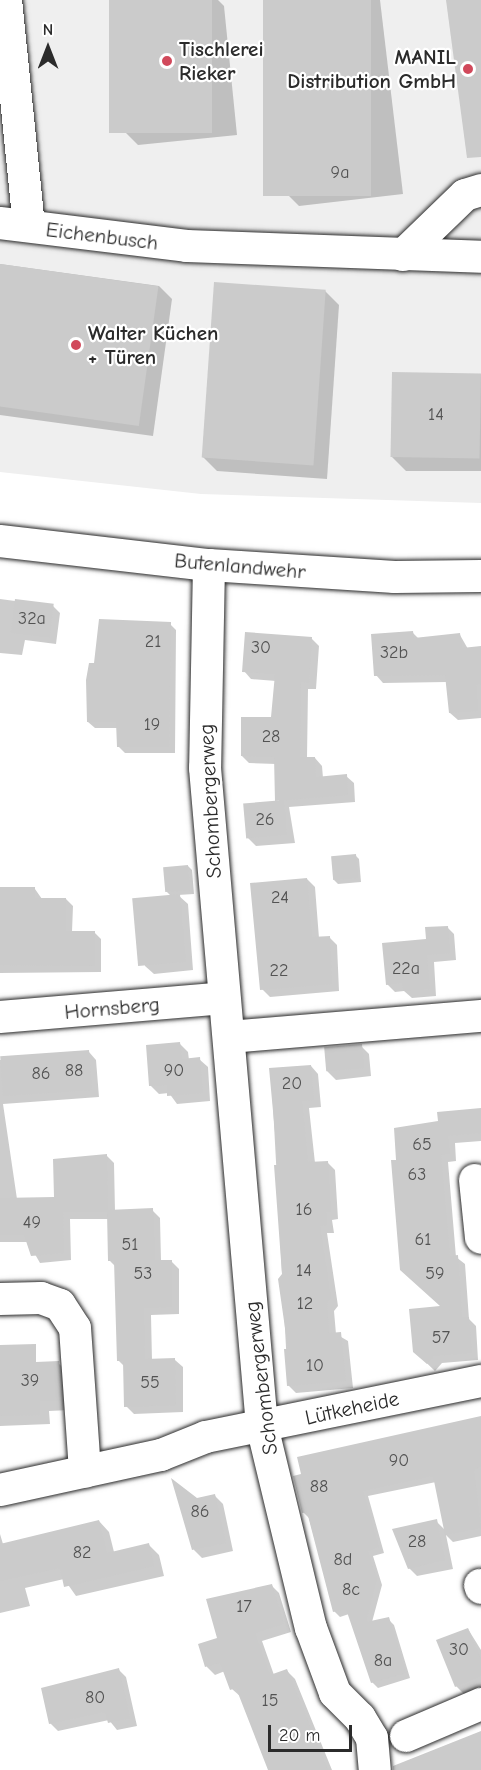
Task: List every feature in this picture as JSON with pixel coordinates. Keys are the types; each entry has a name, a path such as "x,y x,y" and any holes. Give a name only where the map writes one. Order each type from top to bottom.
{"street":[{"name":"Eichenbusch","path":"6,0 15,224 186,246 481,257"},
{"path":"403,255 465,195 481,190"},
{"name":"Butenlandwehr","path":"0,542 209,565 395,577 481,576"},
{"name":"Schombergerweg","path":"209,565 204,768 262,1426 311,1628 335,1693 360,1718 372,1738 375,1770"},
{"name":"Hornsberg","path":"0,1017 224,998"},
{"path":"229,1037 481,1016"},
{"path":"475,1180 481,1238"},
{"path":"0,1299 41,1298 60,1305 72,1322 85,1472"},
{"name":"Lütkeheide","path":"0,1490 161,1455 206,1437 481,1381"},
{"path":"406,1736 481,1704"}],"shaded area":[{"path":"0,0 481,0 481,503 201,494 0,472"}],"building":[{"name":"Tischlerei Rieker","path":"109,0 212,0 212,133 109,133"},
{"path":"263,0 371,0 371,196 263,196"},
{"name":"MANIL Distribution GmbH","path":"446,0 481,0 481,157 467,158"},
{"name":"Walter Küchen + Türen","path":"0,264 158,286 139,426 0,406"},
{"path":"214,282 326,290 313,465 202,458"},
{"path":"392,372 481,374 480,459 391,457"},
{"path":"15,599 54,604 50,637 11,633"},
{"path":"99,619 171,622 169,747 117,747 116,722 87,722 86,680 89,663 94,663"},
{"path":"413,631 414,638 460,633 462,648 481,646 481,684 476,685 478,711 449,713 445,675 374,676 371,634"},
{"path":"245,632 312,637 309,683 301,682 300,757 315,757 316,777 347,774 348,795 275,801 274,757 241,756 241,717 271,717 275,674 242,672"},
{"path":"284,800 287,835 246,838 243,804"},
{"path":"356,854 358,878 333,880 331,856"},
{"path":"188,865 190,890 165,892 163,867"},
{"path":"307,878 312,937 330,936 332,984 260,990 250,883"},
{"path":"0,887 35,887 35,898 66,898 66,931 95,931 95,966 0,965"},
{"path":"180,894 186,962 138,966 132,898"},
{"path":"448,926 450,953 427,955 430,989 403,991 402,983 386,985 382,943 426,939 425,927"},
{"path":"180,1042 182,1059 200,1057 203,1093 167,1096 167,1085 149,1086 146,1045"},
{"path":"362,1044 364,1068 326,1071 324,1047"},
{"path":"89,1050 92,1090 3,1096 0,1056"},
{"path":"311,1065 314,1100 302,1101 308,1162 328,1161 331,1212 326,1212 327,1225 320,1226 331,1298 327,1303 329,1333 341,1332 346,1381 287,1386 284,1349 288,1349 278,1279 282,1274 274,1165 278,1165 269,1068"},
{"path":"481,1108 481,1133 448,1136 450,1154 441,1155 450,1256 458,1255 462,1317 469,1317 472,1353 434,1356 427,1364 413,1352 409,1309 440,1306 400,1270 391,1160 396,1160 394,1128 438,1121 437,1112"},
{"path":"107,1154 108,1210 153,1208 155,1260 172,1260 172,1307 144,1308 145,1359 175,1358 176,1405 124,1407 123,1361 117,1361 114,1261 108,1261 107,1212 63,1212 64,1253 31,1256 24,1235 0,1235 0,1198 54,1197 53,1159"},
{"path":"36,1344 36,1362 59,1361 60,1401 40,1401 40,1415 0,1416 0,1345"},
{"path":"481,1416 481,1467 474,1469 481,1528 445,1535 433,1476 363,1491 379,1547 368,1551 377,1579 366,1622 389,1617 406,1673 371,1683 346,1609 333,1612 307,1512 302,1513 293,1476 301,1474 297,1457"},
{"path":"171,1478 197,1498 215,1494 226,1543 192,1550"},
{"path":"437,1519 445,1560 408,1569 392,1529"},
{"path":"99,1520 107,1553 149,1543 154,1566 64,1587 60,1568 0,1581 0,1544"},
{"path":"272,1584 284,1624 255,1633 270,1675 287,1669 328,1770 268,1770 236,1688 230,1690 220,1663 205,1667 198,1644 217,1638 206,1599"},
{"path":"468,1628 481,1659 481,1676 455,1687 436,1640"},
{"path":"119,1668 130,1718 108,1723 105,1712 49,1724 41,1688"},
{"path":"481,1731 481,1770 393,1770 393,1766"}],"place":[{"name":"Tischlerei Rieker","path":"167,61"},
{"name":"MANIL Distribution GmbH","path":"468,69"},
{"name":"Walter Küchen + Türen","path":"76,345"}]}
